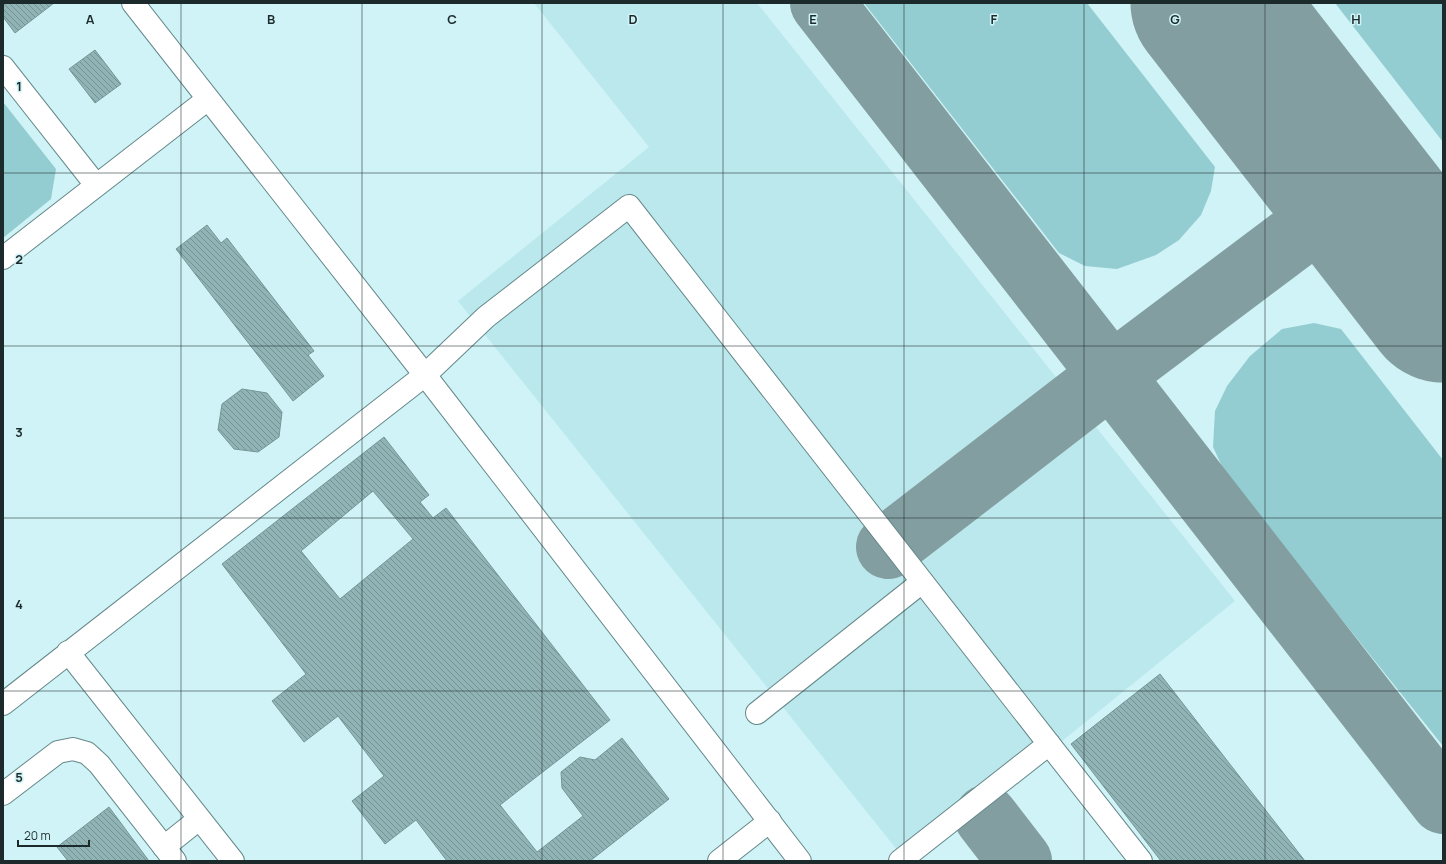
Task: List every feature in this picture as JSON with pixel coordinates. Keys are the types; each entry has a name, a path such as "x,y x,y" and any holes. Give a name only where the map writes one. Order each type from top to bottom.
{"street":[{"path":"133,3 425,375 800,861"},
{"path":"3,67 96,185"},
{"path":"3,258 208,98"},
{"path":"3,704 425,375 486,317 629,206 1141,861"},
{"path":"757,713 922,582"},
{"path":"68,652 233,861"},
{"path":"900,861 1049,744"},
{"path":"3,794 58,752 73,749 87,753 99,764 169,854 199,819"},
{"path":"719,861 770,821"}],"shaded area":[{"path":"534,3 757,3 1235,601 914,861 906,861 458,301 649,147"},
{"path":"864,3 1087,3 1215,167 1211,191 1201,215 1179,240 1156,255 1117,269 1085,266 1059,253"},
{"path":"1335,3 1443,3 1443,142"},
{"path":"3,102 56,169 51,199 3,238"},
{"path":"1314,323 1341,329 1443,460 1443,746 1226,475 1213,447 1215,411 1227,386 1250,356 1282,329"}],"building":[{"path":"3,3 54,3 15,33 3,17"},
{"path":"95,50 121,84 95,103 69,69"},
{"path":"207,225 221,243 227,238 314,351 308,355 324,376 293,401 176,249"},
{"path":"242,389 267,393 282,412 279,437 258,452 234,449 218,430 222,404"},
{"path":"384,437 429,495 420,502 433,518 446,508 610,720 500,805 537,852 583,816 562,788 561,772 580,757 595,760 622,738 669,799 590,861 447,861 416,820 385,844 352,801 384,776 338,716 304,742 272,701 306,674 222,564","holes":["373,491 413,539 340,599 301,551"]},
{"path":"1160,674 1305,861 1161,861 1071,744"},
{"path":"109,807 149,861 68,861 57,847"}],"taxiway":[{"path":"822,3 1443,802"},
{"path":"888,547 1111,375 1356,191"},
{"path":"986,817 1020,861"}],"runway":[{"path":"1210,3 1443,303"}]}
